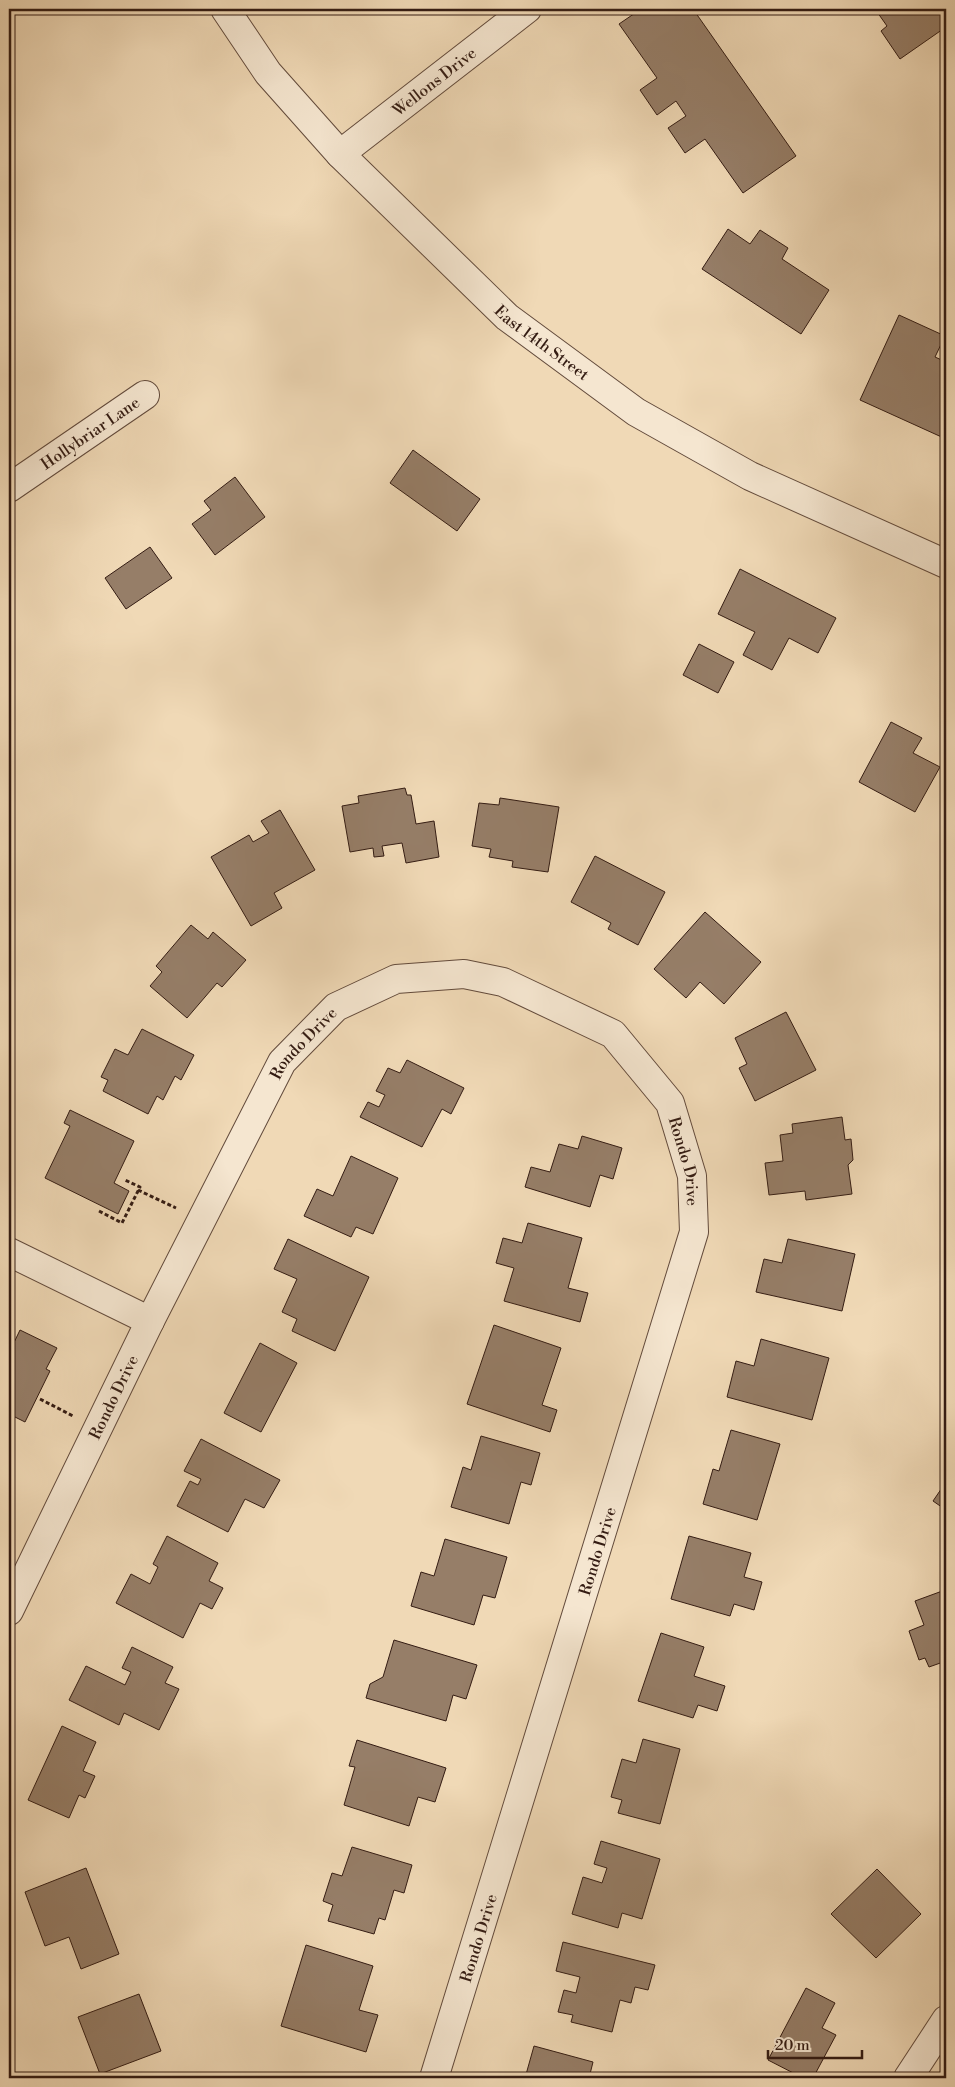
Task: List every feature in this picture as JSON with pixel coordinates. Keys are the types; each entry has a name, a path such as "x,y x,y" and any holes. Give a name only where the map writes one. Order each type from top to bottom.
{"street":[{"name":"East 14th Street","path":"225,9 268,73 340,154 507,317 636,412 750,476 946,564"},
{"name":"Wellons Drive","path":"340,154 527,9"},
{"name":"Hollybriar Lane","path":"9,488 145,395"},
{"name":"Rondo Drive","path":"9,1611 150,1321 282,1062 336,1007 396,979 464,974 504,982 613,1034 670,1102 689,1167 694,1232 434,2078"},
{"path":"9,1252 150,1321"},
{"path":"908,2078 946,2020"}],"path":[{"path":"99,1211 122,1223 140,1188 125,1180"},
{"path":"138,1190 201,1221"}],"building":[{"path":"641,9 693,9 796,156 743,193 705,139 685,153 668,128 686,116 676,101 657,115 640,90 657,78 619,24"},
{"path":"875,9 939,9 946,20 946,27 900,59 881,31 887,26"},
{"path":"728,229 750,244 760,230 788,248 782,259 829,290 801,334 702,269"},
{"path":"899,315 945,336 935,357 946,362 946,439 860,400"},
{"path":"413,450 480,499 457,531 390,483"},
{"path":"235,477 265,517 215,555 192,524 211,510 204,501"},
{"path":"150,547 172,578 126,609 105,578"},
{"path":"740,569 836,618 818,653 789,638 772,670 743,655 755,632 718,614"},
{"path":"699,644 734,662 718,693 683,675"},
{"path":"891,722 922,738 913,753 940,767 915,812 859,782"},
{"path":"405,788 407,795 411,795 416,824 434,821 439,857 406,863 402,843 382,846 384,856 374,857 373,848 350,852 342,806 359,803 358,796"},
{"path":"500,798 559,807 548,872 512,867 513,861 489,857 491,849 472,846 479,803 499,805"},
{"path":"280,810 315,870 274,893 282,908 251,926 211,857 249,835 253,842 269,833 261,821"},
{"path":"595,856 665,892 638,945 608,929 611,923 571,902"},
{"path":"705,912 761,962 724,1004 700,982 686,998 654,969"},
{"path":"191,925 208,939 213,932 246,960 222,987 217,983 187,1018 150,986 162,972 156,966"},
{"path":"786,1012 816,1070 755,1101 739,1068 747,1064 735,1038"},
{"path":"142,1029 194,1055 181,1080 175,1076 163,1100 157,1096 148,1114 103,1091 108,1080 101,1077 115,1049 128,1055"},
{"path":"407,1060 464,1088 451,1114 442,1109 422,1147 360,1117 368,1102 379,1107 385,1095 376,1091 388,1068 400,1073"},
{"path":"70,1110 134,1141 114,1183 129,1191 118,1214 45,1178 70,1126 64,1123"},
{"path":"842,1117 845,1140 851,1139 853,1160 848,1165 852,1194 806,1200 805,1191 769,1195 765,1163 783,1161 780,1135 793,1133 792,1124"},
{"path":"582,1136 622,1148 613,1179 600,1175 590,1207 525,1187 531,1167 550,1172 559,1144 578,1149"},
{"path":"351,1156 398,1178 373,1234 356,1227 351,1237 304,1216 317,1189 333,1196"},
{"path":"528,1223 582,1238 568,1288 588,1293 580,1322 504,1301 514,1268 496,1263 503,1238 522,1243"},
{"path":"288,1239 369,1277 335,1351 292,1331 297,1319 282,1312 297,1279 274,1269"},
{"path":"788,1239 855,1254 842,1311 756,1292 764,1259 782,1263"},
{"path":"494,1325 561,1348 542,1405 557,1410 550,1432 467,1404"},
{"path":"20,1330 57,1348 46,1369 50,1371 25,1422 9,1414 9,1353"},
{"path":"761,1339 829,1358 812,1420 727,1397 736,1361 754,1366"},
{"path":"260,1343 297,1363 261,1432 224,1413"},
{"path":"731,1430 780,1444 757,1520 703,1504 713,1469 719,1471"},
{"path":"481,1436 540,1453 531,1485 521,1482 509,1524 451,1507 463,1467 471,1470"},
{"path":"201,1439 280,1480 264,1508 245,1499 228,1532 177,1506 190,1481 198,1485 201,1479 184,1471"},
{"path":"946,1482 946,1510 933,1501"},
{"path":"167,1536 218,1563 209,1581 223,1588 212,1609 200,1603 183,1638 116,1603 131,1574 150,1584 158,1567 153,1564"},
{"path":"689,1536 751,1553 744,1577 762,1582 754,1610 734,1604 730,1616 671,1599"},
{"path":"445,1539 507,1557 495,1598 483,1595 474,1625 411,1606 421,1572 434,1576"},
{"path":"945,1590 946,1661 929,1667 925,1658 919,1660 909,1631 924,1625 915,1601"},
{"path":"661,1633 704,1647 694,1676 725,1686 717,1711 698,1705 693,1718 638,1701"},
{"path":"394,1640 477,1665 466,1699 453,1695 446,1721 366,1698 370,1684 383,1677"},
{"path":"132,1647 173,1667 165,1683 179,1689 159,1730 124,1713 119,1725 69,1700 86,1666 125,1685 131,1672 122,1668"},
{"path":"62,1726 96,1742 83,1771 95,1776 85,1798 79,1795 69,1818 28,1800"},
{"path":"643,1739 680,1749 660,1824 618,1813 622,1800 611,1797 622,1759 636,1763"},
{"path":"357,1740 446,1768 435,1802 418,1797 409,1826 344,1805 355,1767 349,1766"},
{"path":"601,1841 660,1859 642,1919 622,1913 618,1928 572,1914 583,1877 602,1883 607,1868 594,1864"},
{"path":"352,1847 412,1865 404,1893 394,1890 385,1920 379,1918 374,1934 328,1921 333,1905 323,1901 332,1873 342,1876"},
{"path":"86,1868 119,1954 81,1969 69,1937 45,1946 25,1892"},
{"path":"877,1869 921,1914 876,1958 831,1914"},
{"path":"563,1942 655,1965 648,1990 635,1987 631,2003 620,2000 612,2032 571,2022 573,2015 558,2012 564,1990 576,1993 580,1977 556,1971"},
{"path":"306,1945 373,1966 359,2010 378,2015 366,2052 281,2026"},
{"path":"806,1988 835,2003 822,2028 836,2035 813,2078 803,2078 768,2060"},
{"path":"139,1994 161,2051 100,2074 78,2017"},
{"path":"534,2046 593,2062 589,2078 525,2078"}]}
